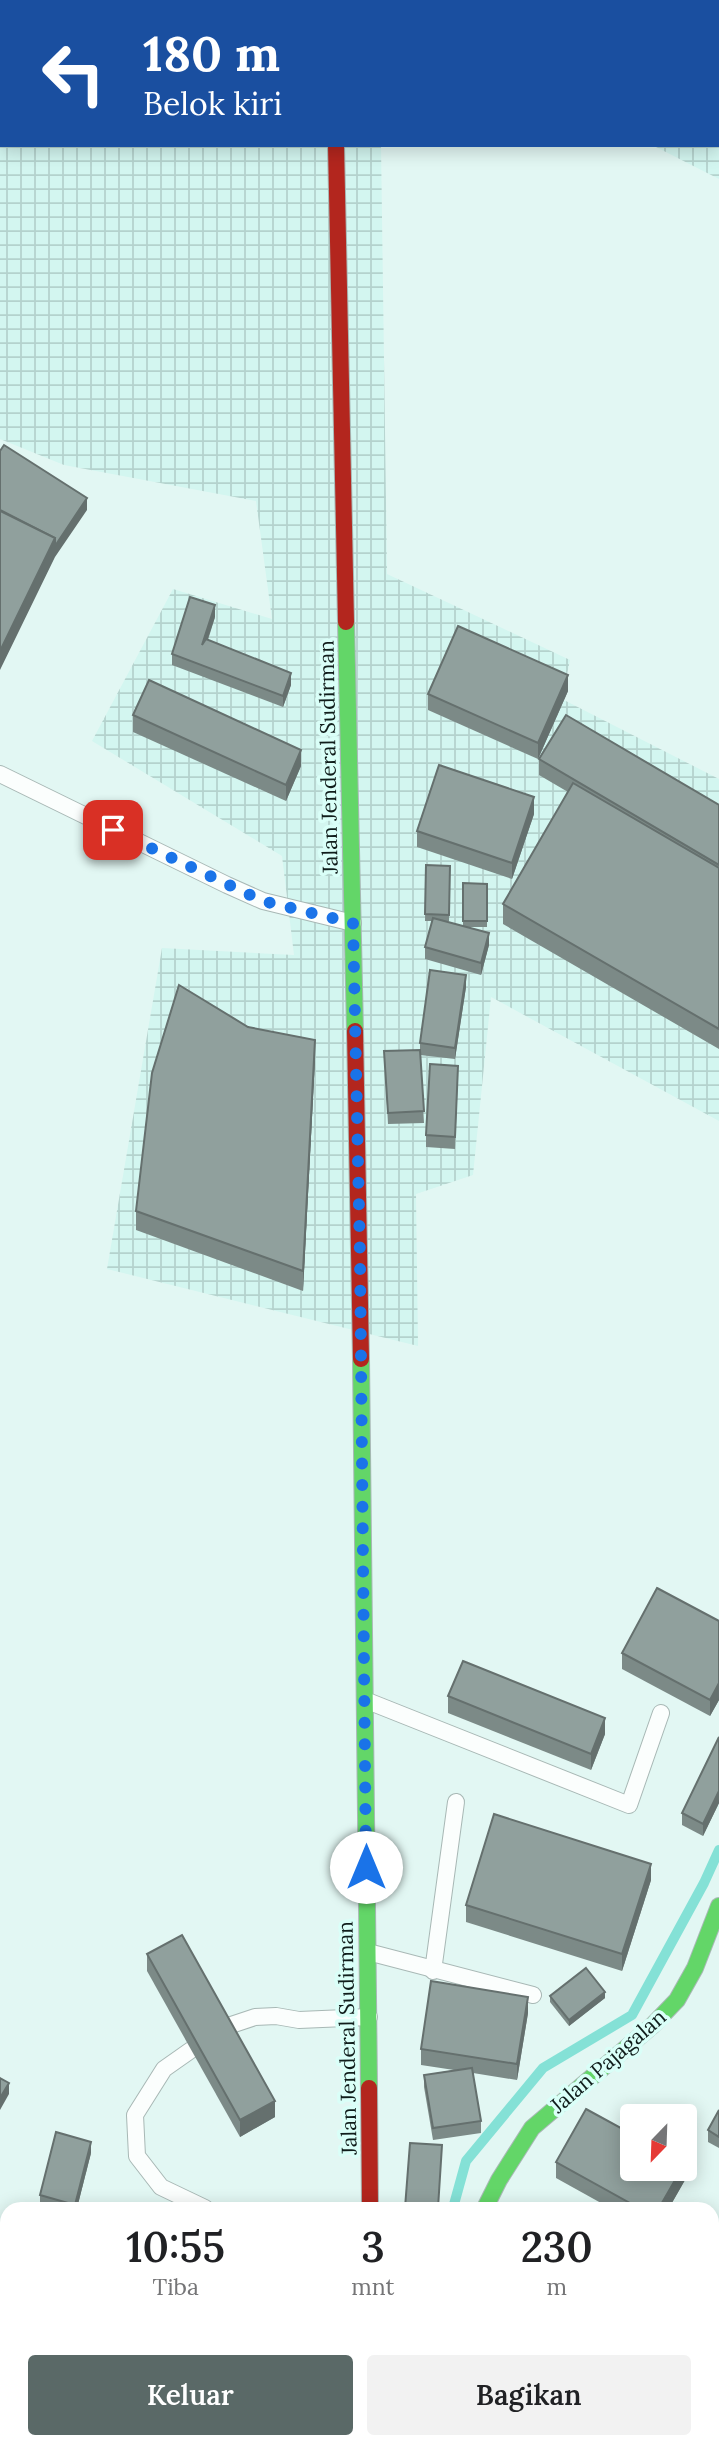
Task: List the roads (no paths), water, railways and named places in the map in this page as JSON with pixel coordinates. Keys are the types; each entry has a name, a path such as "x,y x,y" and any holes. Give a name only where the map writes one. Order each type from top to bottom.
{"main road":[{"name":"Jalan Jenderal Sudirman","path":"336,147 360,1257 370,2202"},
{"name":"Jalan Pajagalan","path":"488,2202 532,2128 652,2026 677,2000 695,1968 719,1907"}],"lane":[{"path":"0,774 263,901 353,923"},
{"path":"365,1700 629,1805 661,1713"},
{"path":"433,1971 456,1802"},
{"path":"366,1951 433,1971 533,1995"},
{"path":"225,2027 254,2017 299,2020 369,2017"},
{"path":"191,2050 164,2069 135,2115 137,2156 161,2187 192,2202"}],"waterway":[{"path":"455,2202 466,2161 543,2068 632,2015 704,1883 719,1850"}]}
